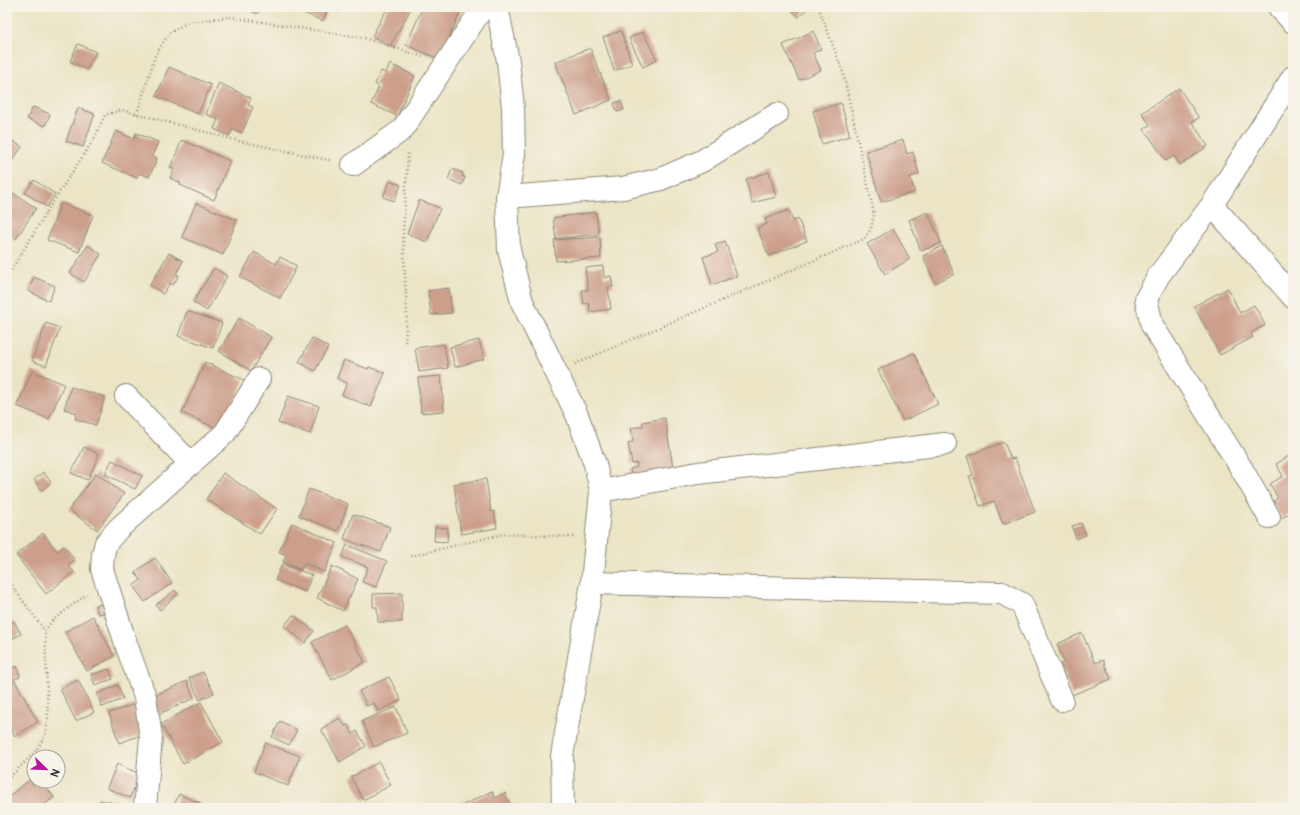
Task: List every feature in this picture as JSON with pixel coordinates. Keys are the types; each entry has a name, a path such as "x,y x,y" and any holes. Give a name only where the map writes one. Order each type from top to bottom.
{"street":[{"path":"353,165 402,130 483,7"},
{"path":"497,7 508,61 513,108 514,154 507,197 509,250 522,302 577,415 595,464 601,491 592,583 562,756 564,808"},
{"path":"1279,7 1293,22"},
{"path":"1270,517 1152,325 1146,299 1159,275 1212,205 1293,77"},
{"path":"507,197 623,188 661,179 702,160 777,114"},
{"path":"1212,205 1293,297"},
{"path":"144,808 151,736 145,697 105,580 102,569 103,554 106,543 118,529 225,433 259,379"},
{"path":"126,396 191,464"},
{"path":"601,491 698,473 946,444"},
{"path":"592,583 1002,593 1022,604 1062,700"}],"path":[{"path":"556,372 864,239 871,229 874,214 843,72 818,7"},
{"path":"137,114 155,56 168,33 188,22 230,17 364,38 446,64"},
{"path":"7,277 54,200 94,139 105,115 122,110 239,141 353,165"},
{"path":"405,342 407,317 402,233 410,119"},
{"path":"411,556 503,534 597,538"},
{"path":"7,579 45,631 48,720 45,736 36,751 7,780"},
{"path":"45,631 52,621 105,580"}],"building":[{"path":"245,7 262,7 257,14"},
{"path":"309,7 338,7 336,12 328,9 323,21 306,14"},
{"path":"388,7 412,7 390,46 372,36"},
{"path":"423,7 452,7 461,11 439,59 406,45"},
{"path":"788,7 808,7 799,17"},
{"path":"621,31 632,64 614,71 603,37"},
{"path":"813,31 821,49 813,53 821,70 799,80 783,45"},
{"path":"643,32 657,60 643,67 629,38"},
{"path":"78,44 96,52 87,70 70,61"},
{"path":"590,48 611,100 576,115 555,62"},
{"path":"390,64 415,76 397,116 371,104 379,87 375,84 381,71 386,73"},
{"path":"169,67 211,85 198,114 156,96"},
{"path":"219,83 251,98 248,105 253,107 242,133 233,129 229,136 214,129 218,119 206,114"},
{"path":"1179,88 1199,118 1192,122 1208,146 1180,165 1174,156 1166,161 1144,129 1150,125 1142,113"},
{"path":"621,101 624,110 617,112 614,103"},
{"path":"841,103 850,136 822,144 813,111"},
{"path":"33,107 50,114 45,126 27,119"},
{"path":"78,108 95,114 83,147 66,141"},
{"path":"116,131 134,139 136,133 158,142 152,156 157,159 149,177 139,173 137,178 102,163"},
{"path":"7,137 22,147 12,161 7,158"},
{"path":"182,140 230,161 214,200 180,185 181,183 170,178 174,169 170,168"},
{"path":"903,140 907,154 913,152 919,174 910,177 915,192 881,202 866,151"},
{"path":"452,169 463,173 462,176 465,177 462,185 448,179"},
{"path":"769,172 776,197 752,203 746,179"},
{"path":"34,180 55,194 47,207 25,193"},
{"path":"390,181 401,185 394,201 383,197"},
{"path":"7,189 36,208 16,239 7,233"},
{"path":"419,200 440,208 427,242 407,234"},
{"path":"61,203 93,215 79,252 47,240"},
{"path":"196,203 237,220 223,255 182,237"},
{"path":"789,210 793,221 798,219 807,241 769,256 757,228 767,224 765,219"},
{"path":"596,212 599,234 556,239 553,218"},
{"path":"928,212 941,243 921,251 909,220"},
{"path":"893,229 910,259 885,274 867,244"},
{"path":"600,237 601,258 556,261 554,240"},
{"path":"725,241 737,276 712,285 703,257 718,252 715,245"},
{"path":"88,245 101,254 84,282 70,273"},
{"path":"942,246 954,274 935,283 923,256"},
{"path":"254,252 276,264 280,257 297,266 280,298 240,277"},
{"path":"169,253 183,261 176,274 179,275 173,285 170,283 163,294 150,285"},
{"path":"603,266 604,278 611,276 613,287 608,287 611,309 590,312 589,303 584,304 582,290 588,290 585,268"},
{"path":"214,268 227,276 207,311 193,302"},
{"path":"34,277 55,286 49,301 28,291"},
{"path":"449,288 452,313 431,315 428,291"},
{"path":"1228,288 1240,313 1254,305 1265,325 1251,333 1253,337 1220,355 1194,306"},
{"path":"187,311 222,323 213,348 178,336"},
{"path":"239,318 271,337 251,371 219,351"},
{"path":"46,323 60,328 46,366 32,361"},
{"path":"312,338 328,347 315,371 299,362"},
{"path":"479,340 484,359 455,367 450,347"},
{"path":"444,344 448,368 419,372 415,348"},
{"path":"914,353 938,404 903,421 878,370"},
{"path":"344,360 368,369 369,367 385,373 371,407 342,395 347,383 337,378"},
{"path":"205,362 244,380 221,430 182,413"},
{"path":"32,371 64,384 49,419 17,406"},
{"path":"441,376 444,411 421,413 418,378"},
{"path":"71,387 105,397 96,425 75,419 77,413 64,409"},
{"path":"288,396 319,406 310,434 278,423"},
{"path":"665,418 674,474 632,481 630,469 637,467 637,463 632,464 628,443 633,442 631,428 643,426 643,422"},
{"path":"1004,442 1011,459 1015,458 1035,512 1003,524 994,501 980,506 969,476 973,475 967,456"},
{"path":"84,447 99,454 88,480 71,473"},
{"path":"1292,454 1293,511 1282,518 1272,502 1278,498 1270,484 1283,476 1276,464"},
{"path":"112,460 142,476 135,489 105,474"},
{"path":"43,472 51,482 42,490 34,480"},
{"path":"96,473 124,494 97,530 69,510"},
{"path":"223,473 277,509 260,534 206,499"},
{"path":"486,479 491,512 494,511 497,528 461,534 454,484"},
{"path":"309,489 348,504 338,531 299,516"},
{"path":"353,514 390,527 381,552 344,539"},
{"path":"292,523 337,543 324,572 304,563 301,570 283,562 286,555 279,552"},
{"path":"1081,523 1086,535 1076,539 1072,526"},
{"path":"435,527 448,528 447,542 434,541"},
{"path":"43,533 57,551 64,546 75,560 68,565 74,572 46,594 16,555"},
{"path":"347,545 387,561 376,587 362,582 368,567 342,557"},
{"path":"155,558 172,583 145,602 133,586 141,580 135,572"},
{"path":"282,564 312,575 305,592 275,580"},
{"path":"332,566 358,579 343,611 317,598"},
{"path":"175,590 178,594 160,610 156,605"},
{"path":"402,593 402,622 378,622 377,607 373,607 373,594"},
{"path":"101,604 104,613 98,614 95,605"},
{"path":"293,615 314,631 305,643 284,626"},
{"path":"93,616 114,656 87,671 65,632"},
{"path":"14,621 21,634 12,639 7,630 7,625"},
{"path":"345,625 365,662 332,680 312,642"},
{"path":"1082,633 1095,663 1103,660 1111,679 1072,695 1060,664 1064,662 1057,644"},
{"path":"17,666 20,677 7,682 7,670"},
{"path":"109,669 113,679 95,685 91,675"},
{"path":"203,672 214,693 200,700 189,678"},
{"path":"389,677 401,700 378,712 374,703 367,706 359,691"},
{"path":"78,680 94,712 76,721 60,689"},
{"path":"15,681 38,722 15,736 7,722 7,686"},
{"path":"187,681 194,698 159,714 151,697"},
{"path":"118,685 123,699 102,707 97,694"},
{"path":"201,702 223,742 183,764 161,724"},
{"path":"135,704 144,734 119,743 109,713"},
{"path":"396,707 407,733 374,747 362,721"},
{"path":"340,718 345,726 348,725 353,734 357,731 366,746 340,762 321,729"},
{"path":"280,721 297,730 289,745 272,737"},
{"path":"265,743 300,756 288,786 254,772"},
{"path":"379,762 391,785 363,800 351,777"},
{"path":"117,764 140,774 130,798 107,788"},
{"path":"26,782 26,789 48,789 54,797 44,805 46,808 7,808 10,804 7,798"},
{"path":"492,791 495,798 505,793 512,808 459,808 459,807"},
{"path":"179,794 200,803 198,808 188,808 175,803"},
{"path":"100,800 127,806 126,808 98,808"}]}
